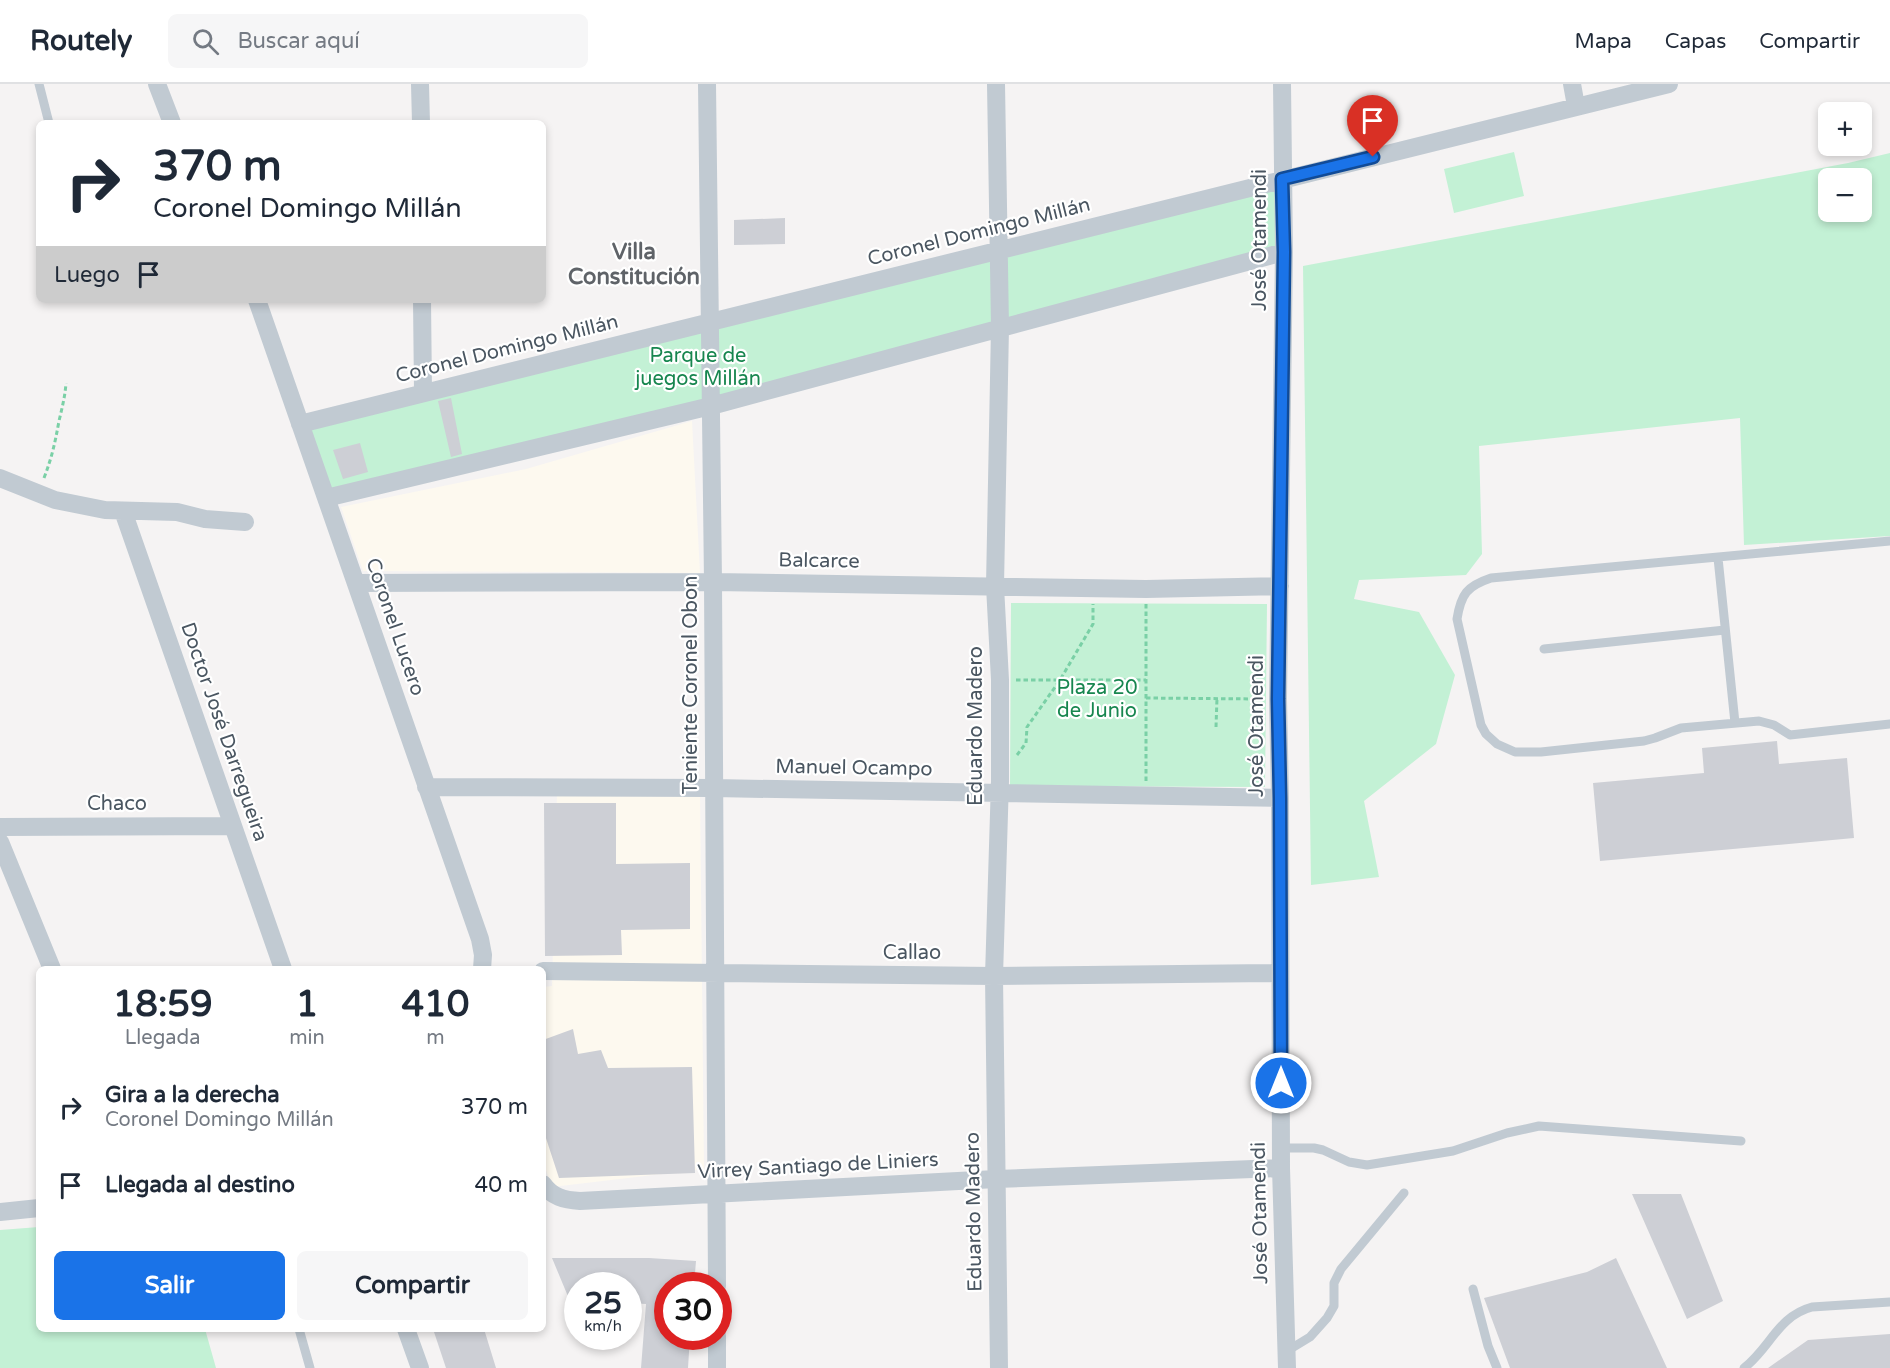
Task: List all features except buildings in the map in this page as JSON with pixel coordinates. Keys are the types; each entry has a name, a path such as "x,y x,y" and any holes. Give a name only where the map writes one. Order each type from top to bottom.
{"street":[{"path":"158,84 171,120"},
{"path":"420,84 421,120"},
{"name":"Teniente Coronel Obon","path":"707,84 713,582 717,1272"},
{"name":"Eduardo Madero","path":"996,84 1000,327 995,586 1000,680 994,976 999,1368"},
{"name":"José Otamendi","path":"1282,84 1284,252 1278,699 1281,1168 1287,1359"},
{"path":"1572,84 1576,106"},
{"name":"Coronel Domingo Millán","path":"300,423 1669,84"},
{"path":"326,498 711,406 1284,252"},
{"name":"Coronel Lucero","path":"258,303 480,939 482,966"},
{"path":"422,303 423,392"},
{"path":"0,478 37,494 105,510 177,512 205,519 245,522"},
{"name":"Doctor José Darregueira","path":"123,511 281,966"},
{"name":"Balcarce","path":"356,583 713,582 1146,589 1280,586"},
{"name":"Manuel Ocampo","path":"426,787 999,787 1280,798"},
{"name":"Chaco","path":"0,827 233,826"},
{"path":"0,842 51,966"},
{"name":"Callao","path":"546,971 994,976 1280,973"},
{"name":"Virrey Santiago de Liniers","path":"546,1187 554,1196 565,1200 1281,1168"},
{"path":"0,1212 36,1208"},
{"path":"407,1332 420,1368"},
{"path":"717,1350 717,1368"}],"lane":[{"path":"39,84 48,120"},
{"path":"1890,541 1491,578 1478,582 1467,590 1460,601 1457,619 1480,725 1497,744 1515,752 1541,752 1644,741 1681,728 1759,721 1774,725 1790,735 1890,724"},
{"path":"1718,558 1735,723"},
{"path":"1544,649 1725,630"},
{"path":"1281,1148 1314,1148 1349,1162 1367,1165 1454,1151 1517,1130 1539,1126 1741,1141"},
{"path":"1287,1359 1327,1318 1334,1306 1334,1283 1341,1269 1404,1193"},
{"path":"1473,1289 1488,1346 1497,1368"},
{"path":"1744,1368 1757,1358 1786,1319 1799,1310 1812,1307 1890,1302"},
{"path":"299,1332 310,1368"}],"path":[{"path":"37,494 55,448 65,400 66,383"},
{"path":"999,787 1026,743 1027,727 1060,680 1093,624 1093,587"},
{"path":"1146,589 1146,794"},
{"path":"1000,680 1146,680"},
{"path":"1146,698 1278,699"},
{"path":"1216,727 1217,698"}],"shaded area":[{"path":"692,421 700,573 363,571 341,507 526,469"},
{"path":"700,792 704,1169 552,1187 546,1170 546,987 552,986 557,793"}],"green space":[{"path":"1514,152 1524,196 1454,213 1444,169"},
{"path":"1890,153 1890,536 1744,545 1740,418 1479,446 1482,554 1466,575 1359,580 1354,599 1419,612 1455,675 1436,744 1364,801 1379,877 1311,885 1303,266 1818,169 1818,222 1872,222 1872,168 1822,168"},
{"name":"Parque de juegos Millán","path":"1282,179 1284,252 326,498 300,424"},
{"name":"Plaza 20 de Junio","path":"1011,603 1267,604 1265,787 1010,786"},
{"path":"36,1227 36,1332 206,1332 216,1368 0,1368 0,1230"}],"district":[{"name":"Villa Constitución","path":"634,264"}],"route":[{"path":"1281,1083 1278,699 1284,252 1282,179 1373,157"}]}
